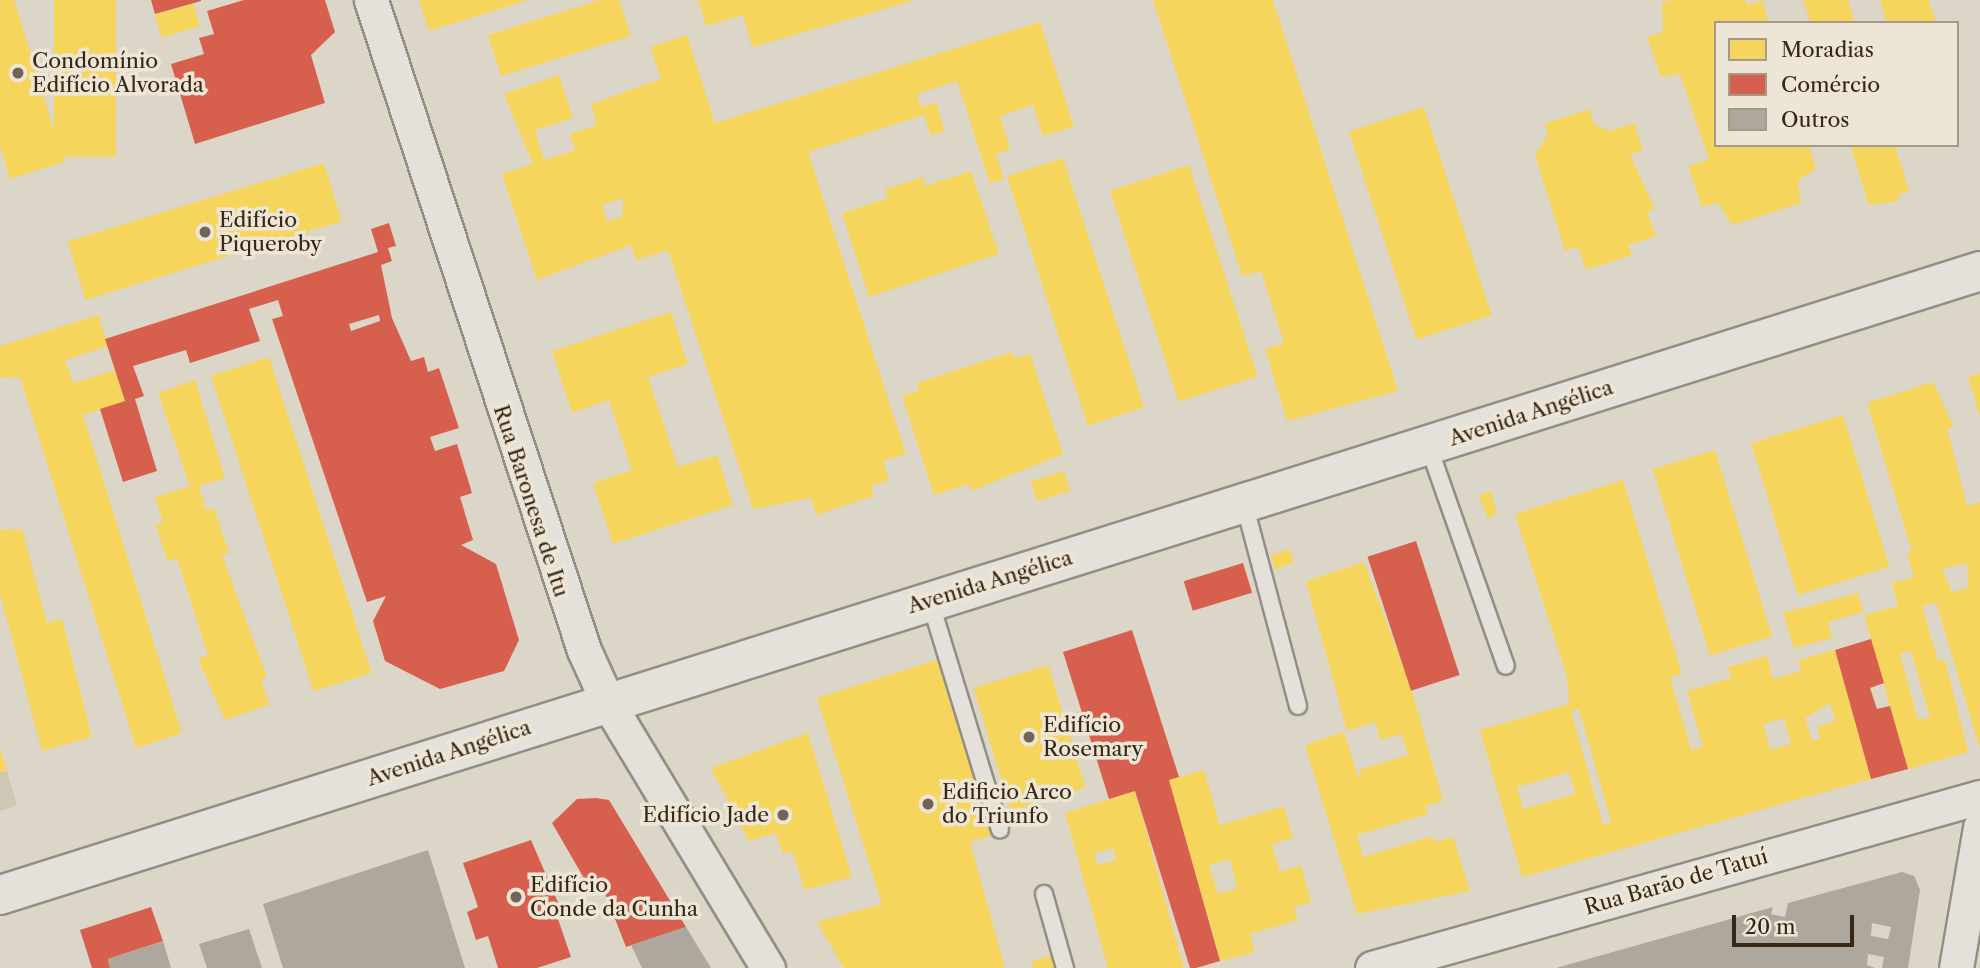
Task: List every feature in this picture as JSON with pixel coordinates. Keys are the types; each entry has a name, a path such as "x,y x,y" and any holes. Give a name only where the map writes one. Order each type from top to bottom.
{"main road":[{"name":"Avenida Angélica","path":"0,895 1980,271"}],"street":[{"name":"Rua Baronesa de Itu","path":"371,0 557,585 608,703 768,968"},
{"name":"Rua Barão de Tatuí","path":"1372,968 1980,797"},
{"path":"1956,968 1980,827"}],"lane":[{"path":"1428,445 1506,666"},
{"path":"1244,503 1298,706"},
{"path":"930,601 1000,830"},
{"path":"1044,894 1065,968"}],"shaded area":[{"path":"7,771 17,806 0,811 0,772"}],"building: Moradias":[{"name":"Condomínio Edifício Alvorada","path":"0,0 14,0 64,162 10,179 0,145"},
{"path":"54,0 116,0 116,157 54,157"},
{"path":"419,0 525,0 525,1 429,31"},
{"path":"600,0 619,0 631,36 501,76 488,35"},
{"path":"698,0 912,1 752,47 743,15 706,26"},
{"path":"1153,0 1273,0 1398,391 1287,421 1265,349 1284,343 1261,271 1242,276"},
{"path":"1672,0 1746,0 1747,5 1762,0 1768,21 1714,21 1714,147 1810,147 1816,169 1798,180 1801,203 1732,225 1718,202 1702,207 1688,166 1709,159 1680,74 1661,77 1647,37 1663,32 1662,3"},
{"path":"1803,0 1848,0 1854,21 1810,21"},
{"path":"1880,0 1929,0 1935,21 1886,21"},
{"path":"193,3 200,26 162,38 155,15"},
{"path":"1040,22 1074,127 1043,136 1033,105 1000,116 1010,149 996,154 1004,179 990,183 957,81 917,94 921,107 936,102 945,131 931,136 924,115 808,152 906,454 883,461 889,480 871,486 874,496 816,515 811,498 753,509 668,250 636,260 631,245 537,280 502,174 533,164 504,94 559,75 573,118 535,130 544,160 575,150 570,134 597,125 591,104 661,79 650,47 687,35 715,123","holes":["623,198 622,217 607,221 602,205"]},
{"path":"1424,107 1492,315 1417,340 1349,131"},
{"path":"1589,109 1595,125 1610,131 1634,123 1643,150 1630,155 1655,209 1647,212 1656,236 1628,245 1632,255 1586,270 1578,247 1565,251 1535,155 1548,134 1544,124"},
{"path":"1851,147 1896,147 1909,191 1897,195 1900,201 1869,205"},
{"path":"1063,158 1144,407 1088,425 1007,176"},
{"name":"Edifício Piqueroby","path":"324,163 342,221 86,300 68,241"},
{"path":"1189,165 1258,376 1179,402 1110,191"},
{"path":"971,171 999,254 869,297 842,213 888,198 885,189 923,177 925,186"},
{"path":"671,312 688,364 648,377 678,467 717,455 733,505 613,544 593,483 632,470 609,400 572,413 552,351"},
{"path":"98,315 108,346 65,360 73,383 115,370 125,401 83,415 182,733 136,748 20,377 0,378 0,346"},
{"path":"1012,352 1014,358 1030,354 1063,454 971,491 969,484 934,495 902,396 919,390 917,383"},
{"path":"269,357 372,673 314,692 211,376"},
{"path":"1980,373 1980,414 1979,414 1968,377"},
{"path":"195,380 225,478 199,486 206,510 214,508 229,553 222,555 267,677 261,679 269,705 225,720 198,659 208,655 177,558 167,561 156,525 163,522 155,497 190,486 158,393"},
{"path":"1933,382 1954,427 1947,428 1967,506 1980,502 1980,749 1936,602 1922,606 1938,661 1945,660 1968,752 1908,769 1864,615 1898,606 1892,583 1914,577 1907,554 1912,552 1867,403","holes":["1967,563 1968,588 1952,592 1942,569","1911,651 1930,717 1918,720 1900,654"]},
{"path":"1843,415 1889,567 1798,595 1751,443"},
{"path":"1715,450 1772,636 1710,655 1653,469"},
{"path":"1064,471 1070,491 1037,501 1031,481"},
{"path":"1623,480 1682,674 1670,677 1691,750 1703,747 1687,691 1731,678 1728,667 1767,656 1773,679 1801,671 1798,660 1835,650 1871,779 1522,877 1480,730 1569,704 1567,677 1515,514","holes":["1830,703 1835,721 1817,727 1820,738 1812,741 1805,718","1579,709 1611,822 1603,825 1571,711","1784,718 1791,744 1770,750 1763,724","1569,772 1575,794 1523,809 1517,787"]},
{"path":"1491,492 1497,513 1488,519 1479,496"},
{"path":"22,529 47,623 62,619 92,737 42,751 0,594 0,530"},
{"path":"1290,549 1294,562 1275,570 1271,555"},
{"path":"1364,562 1412,691 1443,801 1425,806 1428,814 1357,835 1363,857 1433,836 1435,842 1453,837 1470,891 1357,914 1305,745 1344,732 1359,779 1361,769 1408,755 1401,734 1380,740 1375,722 1347,731 1306,581"},
{"path":"1858,593 1863,612 1828,622 1832,638 1794,648 1783,613"},
{"path":"946,657 997,834 970,842 1005,968 844,968 817,922 882,904 817,698"},
{"name":"Edifício Rosemary","path":"1048,665 1085,787 1011,810 973,688"},
{"name":"Edifício Jade","path":"808,733 852,877 805,890 792,851 783,854 776,833 749,841 711,768"},
{"path":"0,747 7,771 0,772"},
{"path":"1204,770 1220,825 1284,806 1293,838 1272,844 1280,872 1301,865 1311,902 1294,907 1298,920 1250,934 1255,952 1220,961 1169,780","holes":["1230,859 1237,888 1218,894 1209,865"]},
{"path":"1135,791 1184,968 1108,968 1065,813","holes":["1113,848 1116,860 1097,865 1094,854"]},
{"path":"1055,955 1059,968 1033,968 1031,961"}],"building: Comércio":[{"path":"151,0 201,0 201,1 155,14"},
{"path":"244,0 325,0 335,32 311,55 325,103 195,144 171,64 204,54 199,38 214,34 207,11"},
{"path":"389,223 396,246 388,248 392,261 381,265 392,318 411,361 424,357 428,372 439,368 459,428 430,437 435,451 457,444 472,493 460,497 473,540 461,545 496,564 519,640 504,671 440,689 385,661 373,621 386,596 367,602 272,319 283,316 278,300 249,309 260,341 190,363 186,350 133,366 144,396 135,399 157,471 123,482 100,409 125,401 105,339 378,252 371,229","holes":["379,315 380,321 351,331 349,324"]},
{"path":"1416,541 1460,675 1411,691 1367,557"},
{"path":"1243,563 1252,593 1193,611 1184,581"},
{"path":"1132,630 1179,777 1169,780 1220,961 1196,968 1190,968 1135,791 1109,799 1063,652"},
{"path":"1871,639 1884,683 1870,688 1877,709 1890,706 1908,769 1871,779 1835,650"},
{"path":"577,799 609,800 686,927 626,947 599,878 588,885 552,823"},
{"name":"Edifício Conde da Cunha","path":"531,840 563,914 557,916 571,957 537,968 498,968 488,936 476,940 467,912 478,907 463,863"},
{"path":"151,907 163,941 108,959 110,968 92,968 80,930"}],"building: Outros":[{"path":"428,850 465,968 283,968 263,904"},
{"path":"1902,872 1914,876 1920,890 1908,968 1882,968 1884,957 1868,954 1867,965 1875,968 1556,968 1773,907 1771,914 1785,917 1788,903","holes":["1872,923 1891,927 1888,939 1871,936"]},
{"path":"686,927 711,968 642,968 631,945"},
{"path":"249,929 262,968 207,968 199,944"},
{"path":"163,941 171,968 110,968 108,959"}],"place":[{"name":"Condomínio Edifício Alvorada","path":"18,73"},
{"name":"Edifício Piqueroby","path":"205,232"},
{"name":"Edifício Rosemary","path":"1029,737"},
{"name":"Edificio Arco do Triunfo","path":"928,804"},
{"name":"Edifício Jade","path":"783,815"},
{"name":"Edifício Conde da Cunha","path":"516,897"}]}
